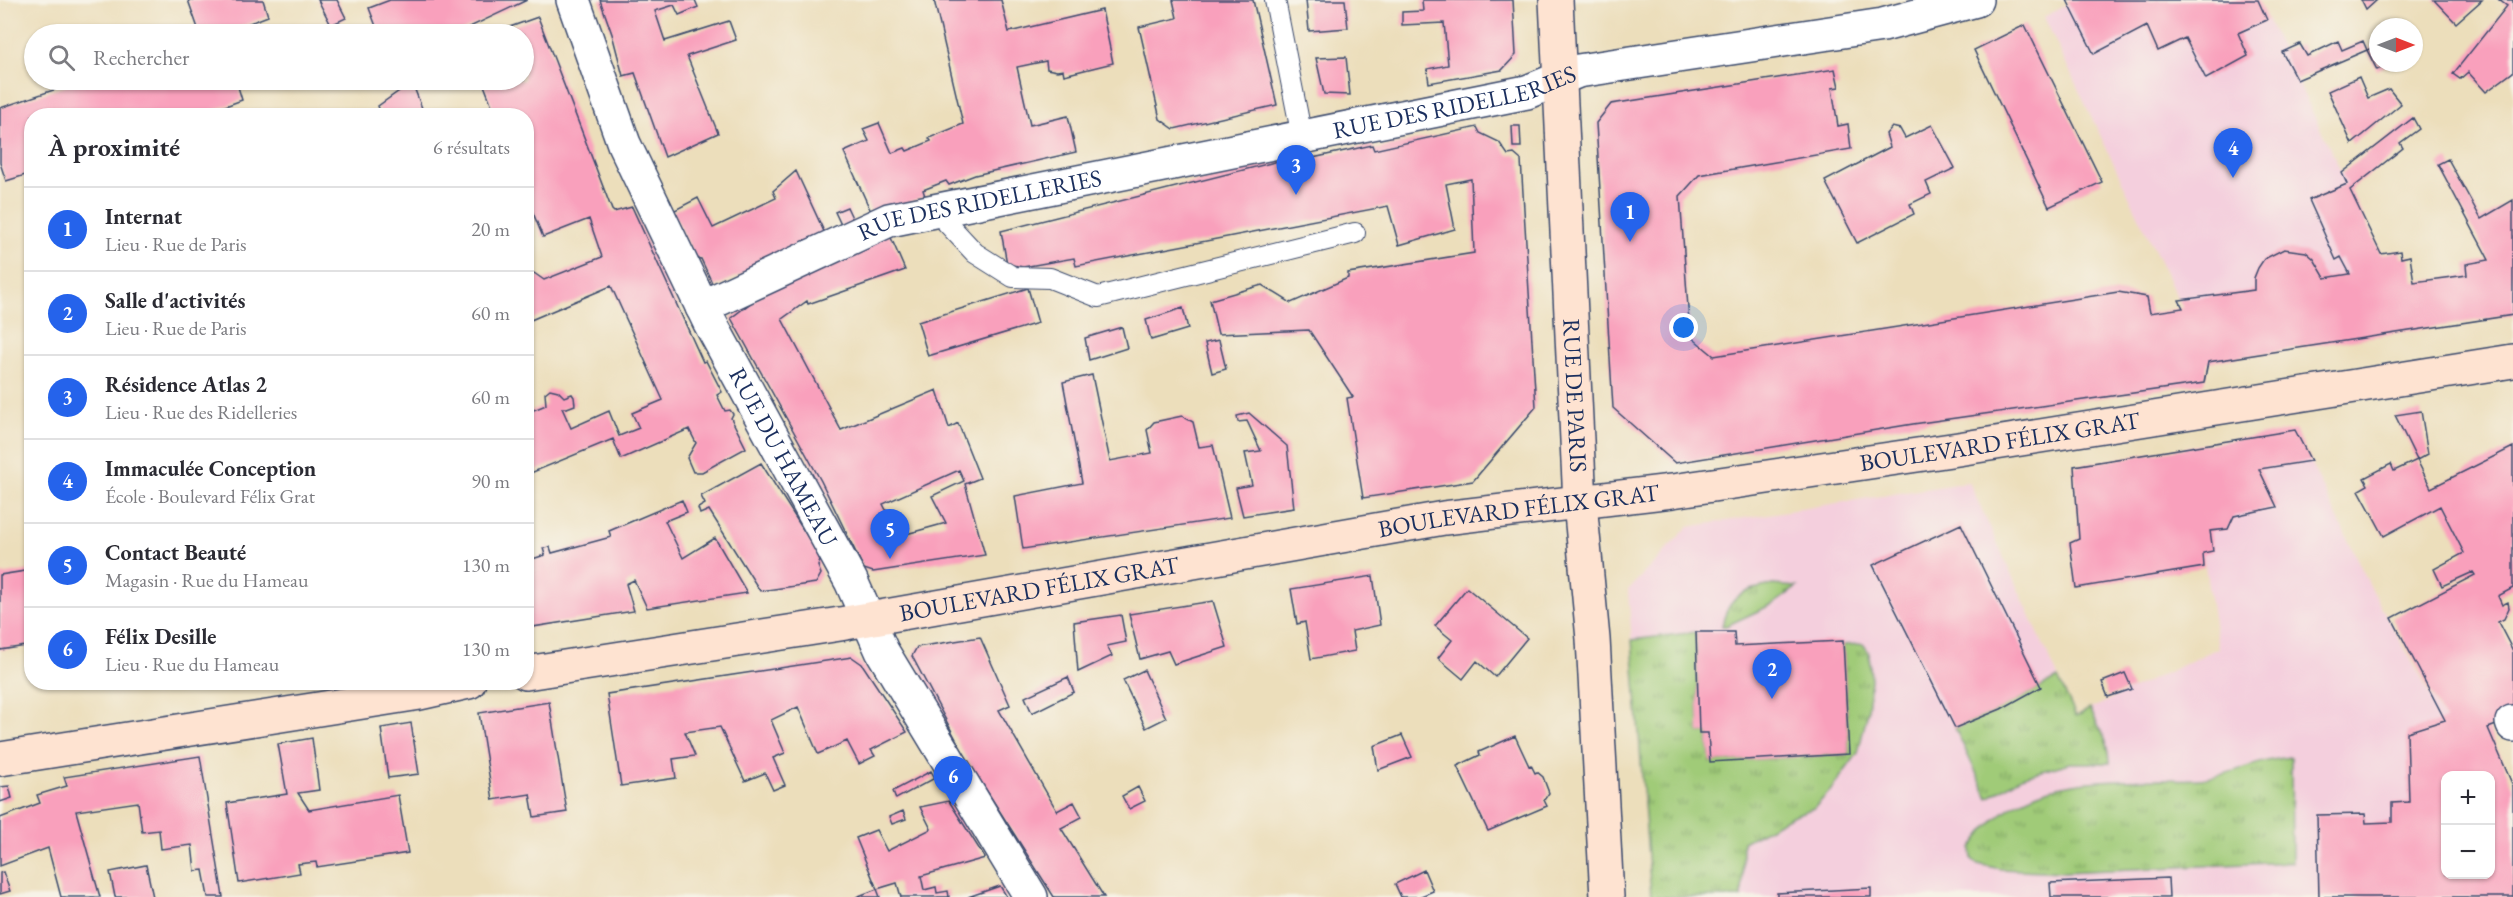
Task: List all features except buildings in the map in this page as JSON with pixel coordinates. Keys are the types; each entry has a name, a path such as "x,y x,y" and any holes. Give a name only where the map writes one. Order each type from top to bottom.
{"main road":[{"name":"RUE DE PARIS","path":"1556,0 1580,503 1593,639 1607,897"},
{"name":"BOULEVARD FÉLIX GRAT","path":"534,672 869,619 1444,518 1580,503 1958,449 2513,361"},
{"path":"0,759 433,690"}],"street":[{"name":"RUE DU HAMEAU","path":"573,0 624,144 702,307 851,580 882,651 1031,897"},
{"name":"RUE DES RIDELLERIES","path":"702,307 889,220 1527,92 1560,77 1599,68 1883,25 1976,0"}],"lane":[{"path":"1275,0 1302,137"},
{"path":"935,210 975,253 1012,277 1050,278 1098,297 1354,234"}],"shaded area":[{"path":"2258,0 2388,268 2208,362 2044,17 2069,3"},
{"path":"2295,430 2373,592 2444,719 2480,709 2491,771 2441,771 2441,879 2495,879 2495,794 2513,897 1651,897 1628,590 1688,527 1969,482 2076,716 2218,648 2186,447"}],"green space":[{"path":"1773,585 1797,587 1775,603 1722,626 1729,607 1740,595"},
{"path":"1696,632 1699,733 1708,733 1710,762 1849,754 1843,645 1863,644 1869,652 1871,679 1868,711 1858,753 1831,790 1814,808 1794,815 1743,842 1742,897 1651,897 1632,640"},
{"path":"2058,678 2076,716 2090,709 2106,742 2110,763 2070,763 2021,777 1988,798 1955,728 1996,711"},
{"path":"2291,757 2292,862 2064,872 2000,869 1978,864 1972,859 1971,849 1989,825 2009,808 2031,796 2055,788 2106,781 2198,779"}],"place":[{"name":"Immaculée Conception","path":"2233,178"},
{"name":"Résidence Atlas 2","path":"1296,195"},
{"name":"Internat","path":"1630,242"},
{"name":"Contact Beauté","path":"890,559"},
{"name":"Salle d'activités","path":"1772,699"},
{"name":"Félix Desille","path":"953,806"}]}
